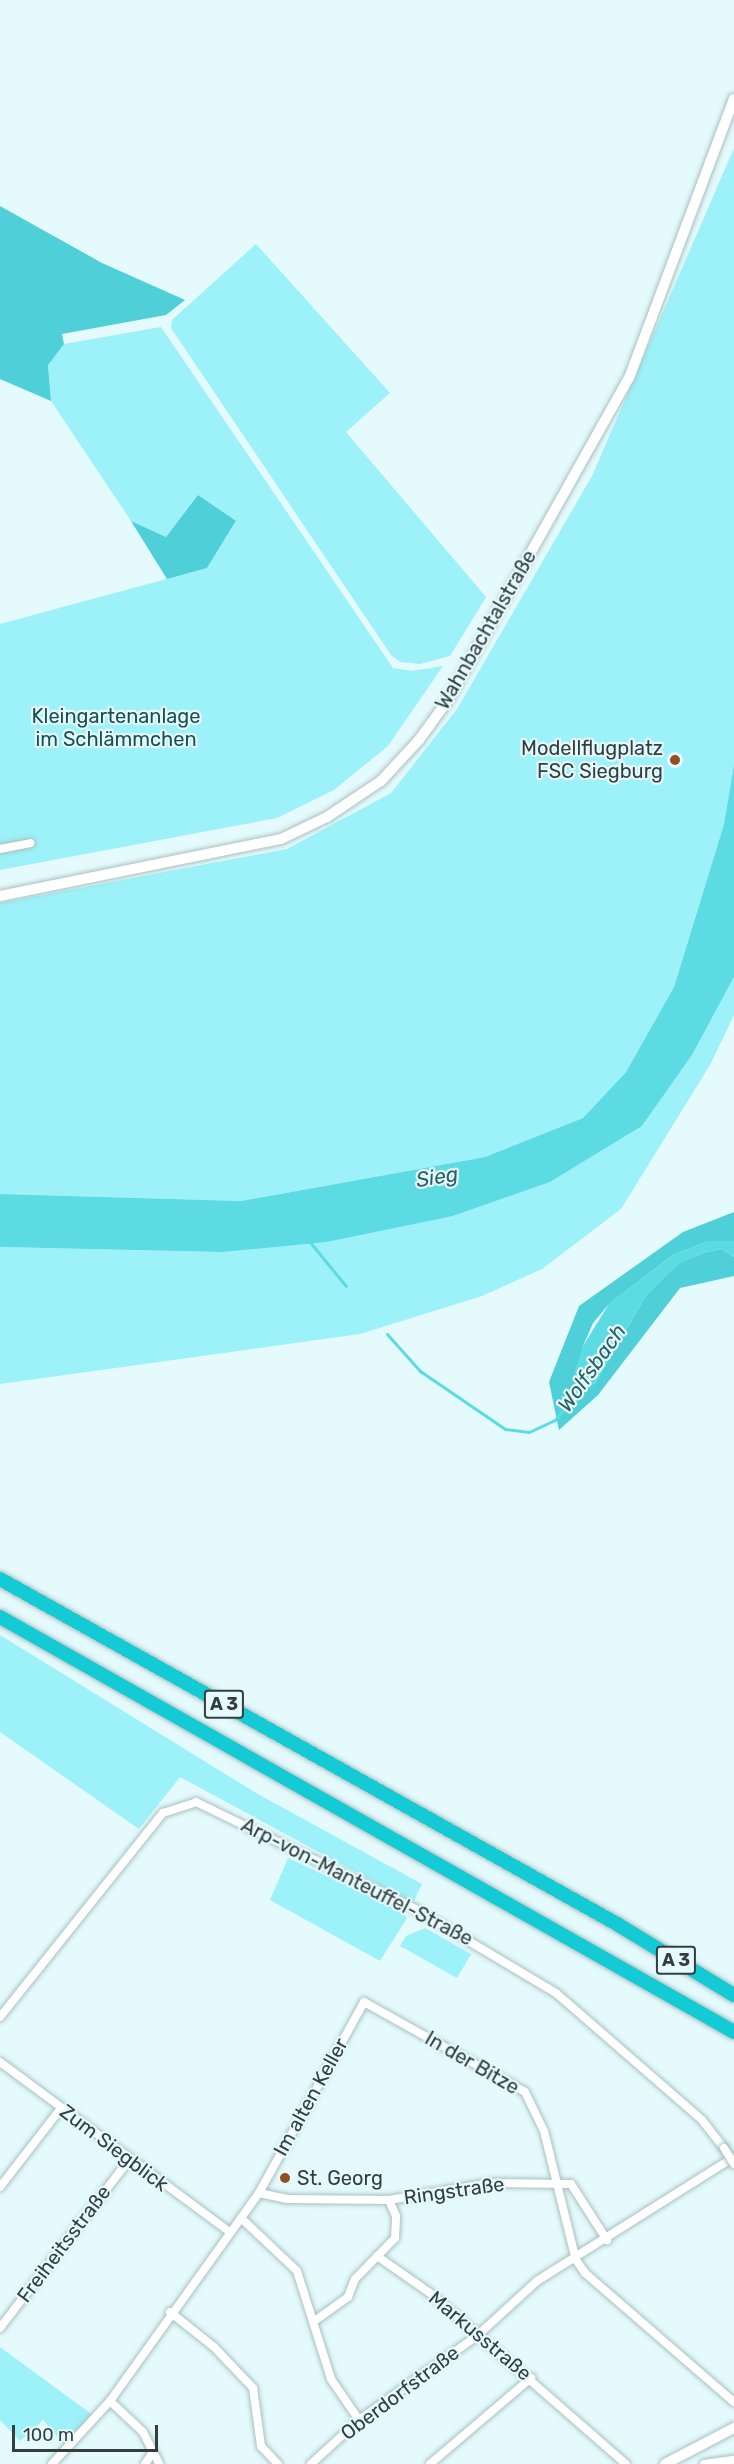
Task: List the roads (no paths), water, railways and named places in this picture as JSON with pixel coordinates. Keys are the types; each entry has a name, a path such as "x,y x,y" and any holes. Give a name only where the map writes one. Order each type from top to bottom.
{"highway":[{"name":"A 3","path":"0,1579 462,1837 734,1995"},
{"name":"A 3","path":"0,1617 734,2032"}],"main road":[{"name":"Wahnbachtalstraße","path":"0,896 281,839 327,817 381,781 419,740 448,700 628,378 734,99"},
{"path":"665,2464 734,2428"}],"street":[{"path":"0,849 30,843"},
{"name":"Arp-von-Manteuffel-Straße","path":"0,2017 163,1813 196,1802 415,1909 555,1993 694,2113 724,2148 734,2164"},
{"name":"In der Bitze","path":"364,2002 525,2092 544,2131 556,2185"},
{"name":"Im alten Keller","path":"259,2193 364,2002"},
{"name":"Zum Siegblick","path":"0,2062 129,2160 230,2232"},
{"path":"0,2187 61,2108"},
{"name":"Oberdorfstraße","path":"311,2464 359,2420 478,2335 537,2281 576,2260 734,2157"},
{"name":"Freiheitsstraße","path":"0,2328 129,2160"},
{"name":"Ringstraße","path":"259,2193 287,2199 390,2200 492,2183 556,2185"},
{"path":"607,2240 571,2184 556,2185 576,2260 585,2273 734,2402"},
{"path":"52,2464 110,2401 170,2312 259,2193"},
{"path":"313,2322 348,2297 355,2279 395,2238 396,2216 390,2200"},
{"path":"241,2217 297,2271 331,2379 359,2420"},
{"name":"Markusstraße","path":"377,2256 430,2293 531,2378 626,2464"},
{"path":"170,2312 214,2347 253,2388 261,2446 278,2464"},
{"path":"430,2464 531,2378"},
{"path":"110,2401 143,2432 159,2464"},
{"path":"145,2464 153,2452"},
{"path":"704,2464 734,2460"}],"water":[{"name":"Sieg","path":"734,765 734,977 692,1055 642,1126 550,1182 453,1216 326,1242 222,1252 0,1247 0,1194 241,1201 485,1157 583,1118 626,1072 674,987 724,824"},
{"path":"708,1241 734,1241 734,1257 722,1249 706,1252 682,1262 664,1277 647,1294 595,1383 577,1394 575,1370 583,1346 609,1304 673,1255"}],"waterway":[{"name":"Wolfsbach","path":"309,1241 346,1286"},
{"name":"Wolfsbach","path":"387,1334 420,1371 505,1429 529,1432 555,1420 578,1392"}],"place":[{"name":"Modellflugplatz FSC Siegburg","path":"675,760"},
{"name":"St. Georg","path":"285,2178"}],"park label":[{"name":"Kleingartenanlage im Schlämmchen","path":"116,728"}]}
